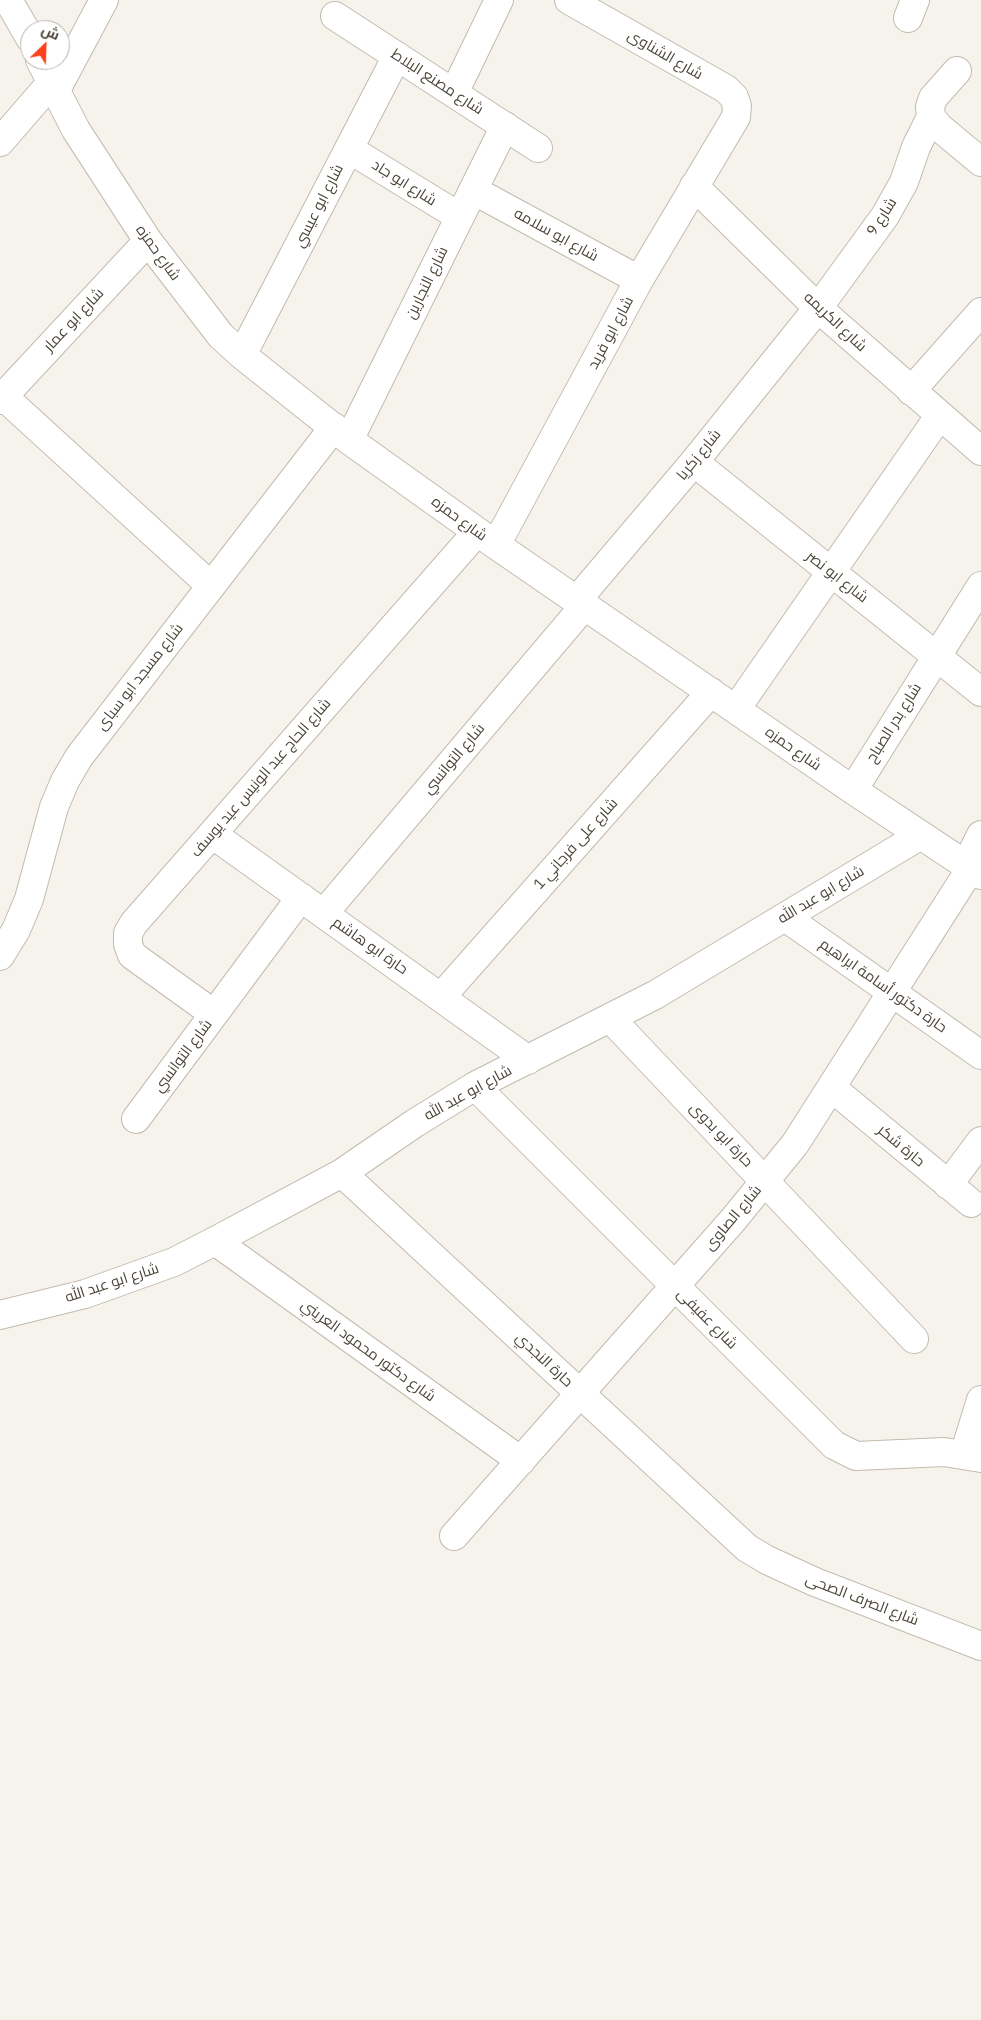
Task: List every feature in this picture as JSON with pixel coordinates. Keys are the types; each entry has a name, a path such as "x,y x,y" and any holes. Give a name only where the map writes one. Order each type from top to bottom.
{"street":[{"path":"8,0 20,21"},
{"path":"0,142 49,78 104,0"},
{"path":"454,93 499,0"},
{"name":"شارع الشناوى","path":"569,0 726,89 734,97 737,106 736,116 731,125"},
{"name":"شارع مصنع البلاط","path":"335,16 538,148"},
{"name":"شارع ابو عيسي","path":"242,355 397,56"},
{"name":"شارع 9","path":"818,308 885,216 904,182 916,147 931,117 930,107 933,98 957,71"},
{"name":"شارع حمزه","path":"49,78 83,143 148,240 215,329 242,355 342,433 486,538 853,790 973,869"},
{"path":"931,117 939,127 981,162"},
{"name":"شارع ابو فريد","path":"486,538 731,125"},
{"name":"شارع النجارين","path":"342,433 460,217 505,126"},
{"name":"شارع ابو جاد","path":"349,149 460,217"},
{"name":"شارع الكريمه","path":"694,186 818,308 981,451"},
{"name":"شارع ابو سلامه","path":"473,190 639,280"},
{"name":"شارع ابو عمار","path":"2,398 148,240"},
{"name":"شارع زكريا","path":"581,602 818,308"},
{"path":"911,391 981,312"},
{"path":"2,398 211,586"},
{"path":"736,709 940,415"},
{"name":"شارع مسجد ابو سباى","path":"0,956 16,930 29,899 54,807 65,781 79,757 211,586 342,433"},
{"name":"شارع ابو نصر","path":"694,462 981,692"},
{"name":"شارع الحاج عبد الونيس عيد يوسف","path":"214,1014 140,962 132,954 128,944 128,933 134,923 212,834 486,538"},
{"name":"شارع بدر الصباح","path":"853,790 981,586"},
{"name":"شارع التوانسي","path":"324,913 581,602"},
{"name":"شارع على فرجاني 1","path":"441,997 711,692"},
{"name":"حارة ابو هاشم","path":"212,834 528,1060"},
{"name":"شارع ابو عبد الله","path":"0,1315 94,1292 174,1262 215,1241 342,1173 415,1123 475,1086 656,995 921,835"},
{"name":"شارع الصاوى","path":"454,1536 675,1287 795,1144 973,869 981,835"},
{"name":"شارع التوانسي","path":"136,1119 301,897"},
{"name":"حارة دكتور أسامة ابراهيم","path":"785,917 981,1055"},
{"name":"حارة ابو بدوى","path":"610,1018 914,1339"},
{"name":"شارع عفيفى","path":"475,1086 834,1445 844,1452 862,1456 944,1452 972,1456"},
{"name":"حارة شكر","path":"832,1088 971,1204"},
{"path":"948,1185 981,1141"},
{"name":"حارة النجدي","path":"342,1173 747,1548"},
{"name":"شارع دكتور محمود العريني","path":"215,1241 521,1461"},
{"path":"972,1456 981,1400"},
{"name":"شارع الصرف الصحى","path":"747,1548 767,1560 815,1582 981,1646"}]}
